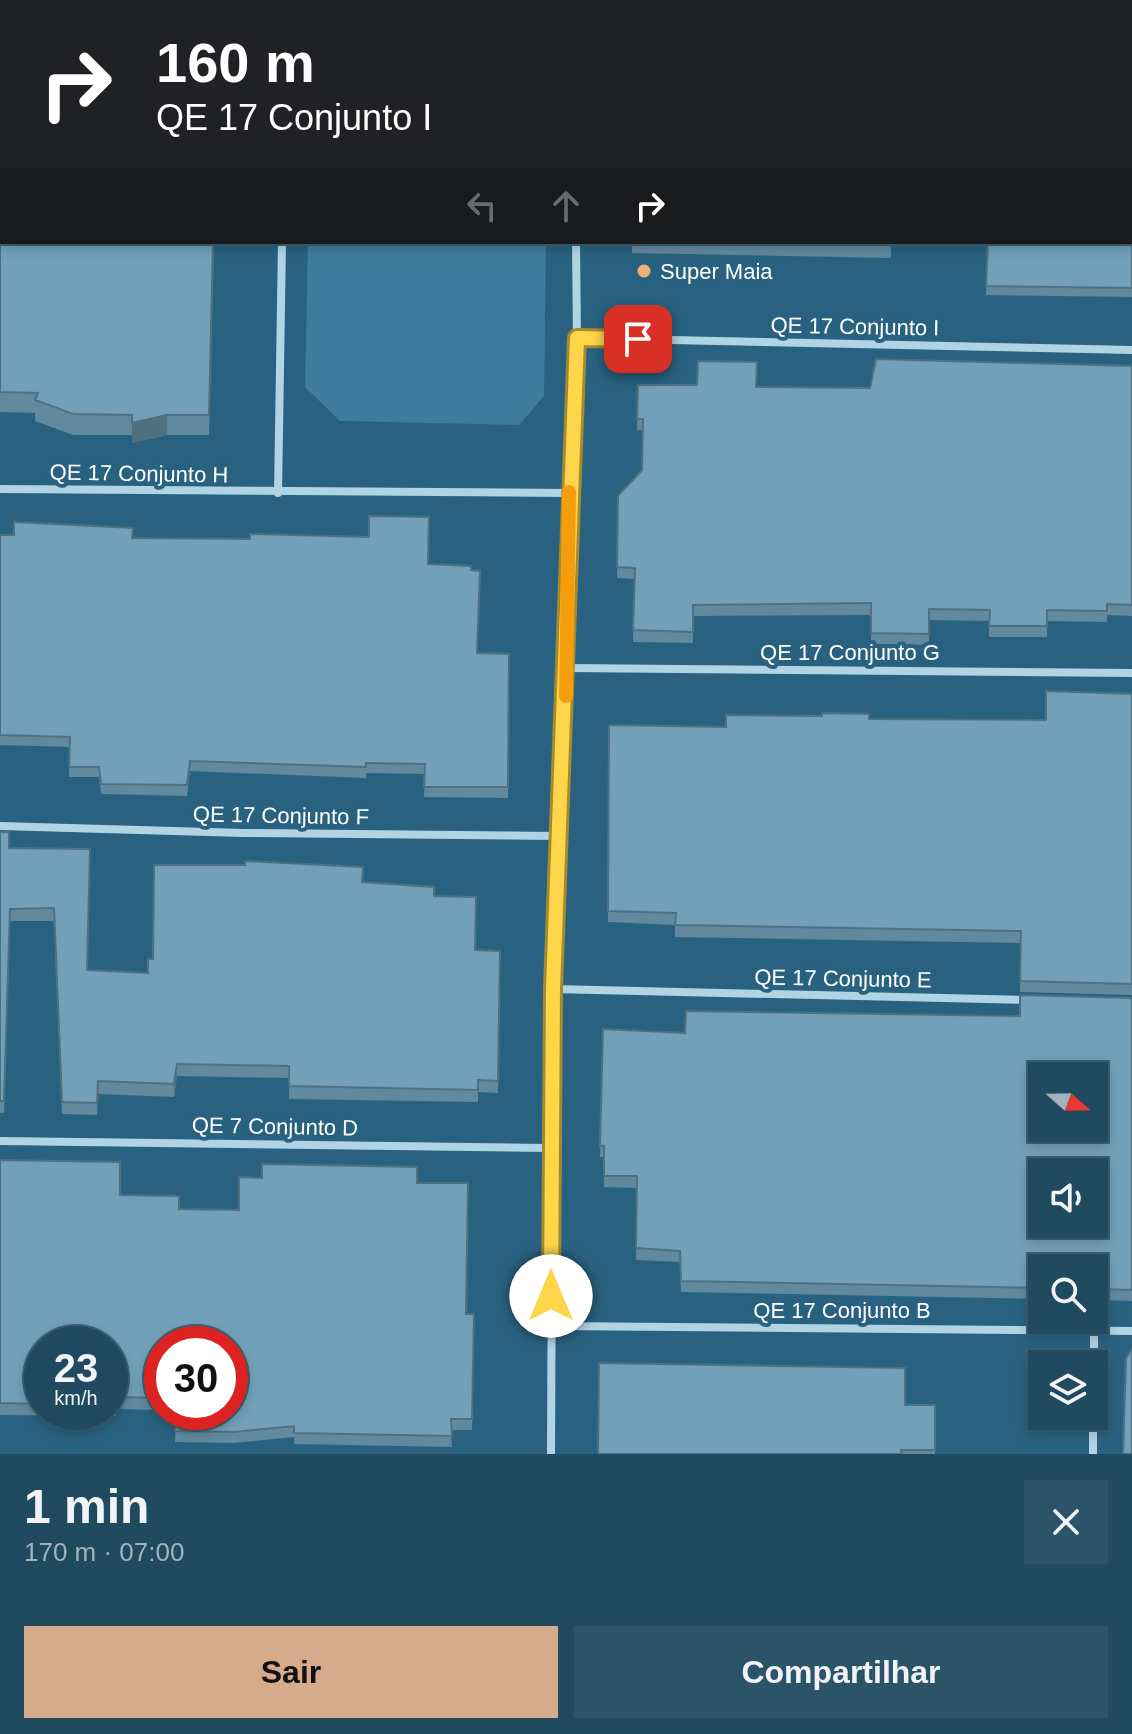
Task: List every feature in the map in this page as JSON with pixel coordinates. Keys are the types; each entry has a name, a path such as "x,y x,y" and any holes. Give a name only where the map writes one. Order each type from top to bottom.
{"street":[{"path":"278,493 282,244"},
{"path":"551,1454 553,989 567,668 569,493 577,338 576,244"},
{"name":"QE 17 Conjunto I","path":"577,338 1132,350"},
{"name":"QE 17 Conjunto H","path":"0,489 569,493"},
{"name":"QE 17 Conjunto G","path":"567,668 1132,673"},
{"name":"QE 17 Conjunto F","path":"0,826 243,833 561,836"},
{"name":"QE 17 Conjunto E","path":"553,989 1038,1000"},
{"name":"QE 7 Conjunto D","path":"0,1141 550,1148"},
{"name":"QE 17 Conjunto B","path":"551,1326 1028,1330"},
{"name":"QE 17 Conjunto B","path":"1108,1330 1132,1331"},
{"path":"1093,1430 1093,1454"}],"shaded area":[{"path":"308,244 546,244 544,396 519,425 340,421 305,387"}],"building":[{"path":"0,244 213,244 209,415 167,415 132,423 132,415 73,414 35,400 38,393 0,392"},
{"path":"988,244 1132,244 1132,288 986,286"},
{"path":"876,359 1132,366 1132,605 1107,604 1107,611 1047,610 1047,626 989,626 990,610 929,609 929,634 871,633 871,603 693,605 693,632 633,630 635,568 617,567 618,496 642,470 643,419 637,419 638,385 697,385 698,361 757,362 756,387 870,388"},
{"path":"369,516 429,517 428,564 471,566 471,570 480,571 477,653 509,654 508,787 424,787 425,764 366,763 366,767 190,761 187,785 101,784 99,767 69,767 70,737 0,735 0,535 14,535 14,522 133,528 132,538 250,539 250,534 369,537"},
{"path":"1046,691 1132,694 1132,984 1020,981 1021,931 675,925 676,913 608,911 609,725 726,727 726,715 822,716 822,713 869,714 869,719 1046,720"},
{"path":"0,832 9,832 9,848 90,849 87,970 148,973 148,959 153,959 154,865 245,865 245,861 363,867 362,882 434,887 434,896 476,897 475,950 500,951 498,1081 478,1080 478,1090 289,1086 289,1066 177,1064 174,1084 98,1081 97,1103 62,1102 54,908 10,909 4,1101 0,1101"},
{"path":"1020,995 1132,998 1132,1290 1108,1289 1108,1254 1028,1254 1028,1288 681,1281 680,1251 636,1248 637,1176 604,1176 604,1146 600,1146 603,1029 685,1033 686,1011 1020,1016"},
{"path":"0,1160 120,1162 120,1195 179,1196 179,1209 239,1210 239,1177 262,1178 262,1164 417,1167 417,1183 468,1183 466,1314 474,1314 472,1419 451,1419 452,1436 294,1433 294,1426 234,1432 175,1431 248,1430 248,1326 144,1326 144,1398 128,1397 128,1326 24,1326 24,1404 0,1403"},
{"path":"1132,1349 1132,1454 1123,1454 1126,1358"},
{"path":"599,1363 905,1368 905,1405 935,1405 935,1450 901,1450 902,1454 598,1454"}],"slow traffic":[{"path":"566,696 569,492"}],"place":[{"name":"Super Maia","path":"644,271"}],"route":[{"path":"551,1296 553,989 577,338 638,339"}]}
